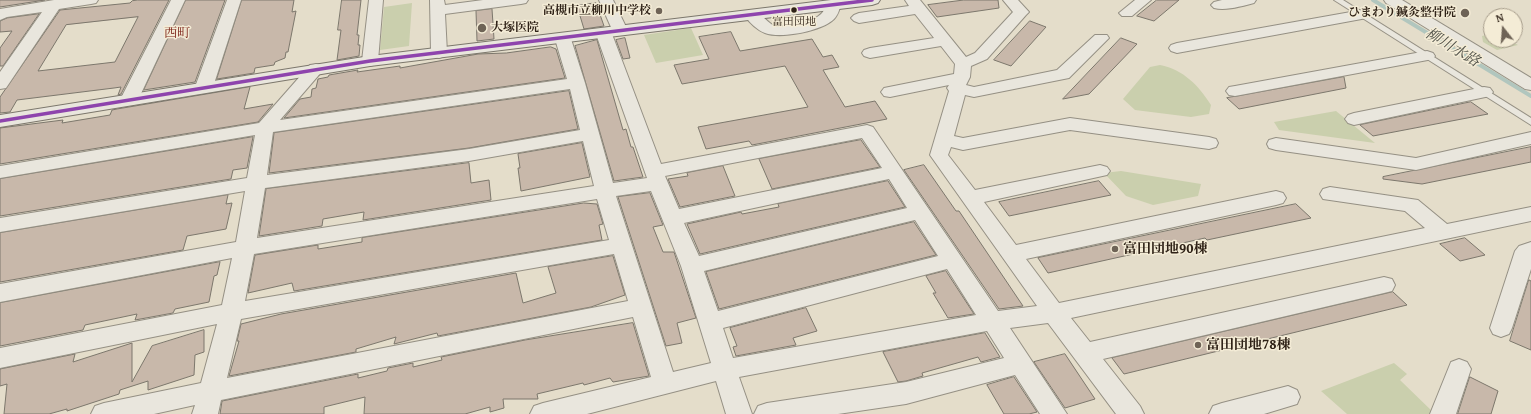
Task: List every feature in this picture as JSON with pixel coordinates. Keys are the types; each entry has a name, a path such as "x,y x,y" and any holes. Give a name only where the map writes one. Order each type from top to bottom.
{"street":[{"path":"0,15 2,13 91,0"},
{"path":"129,100 178,0"},
{"path":"204,87 234,0"},
{"path":"370,61 376,0"},
{"path":"439,53 437,5 521,0"},
{"path":"606,0 612,32 656,178 692,266 740,414"},
{"path":"0,121 370,61 563,39 872,0"},
{"path":"890,92 960,76 981,56 1021,12 1010,0"},
{"path":"1127,13 1144,0"},
{"path":"1219,5 1249,0"},
{"path":"1391,0 1531,85"},
{"path":"859,18 915,4 945,41 960,76 974,92 1063,74 1101,38"},
{"path":"0,84 54,5"},
{"path":"1177,48 1362,15"},
{"path":"563,39 577,83 605,192 665,384"},
{"path":"870,53 945,41"},
{"path":"1235,90 1427,56"},
{"path":"205,414 232,312 245,248 265,128 316,69"},
{"path":"960,76 958,91 939,155 1054,313 1131,414"},
{"path":"0,172 265,128 577,83"},
{"path":"1354,119 1484,92"},
{"path":"944,140 963,144 1070,124 1209,143"},
{"path":"0,293 245,248 605,192 656,178 867,131 1054,414"},
{"path":"0,225 256,183 469,155 590,134"},
{"path":"1276,144 1416,164 1531,138"},
{"path":"970,198 1100,170"},
{"path":"672,218 894,172"},
{"path":"1330,194 1411,204 1444,233"},
{"path":"1011,254 1276,198"},
{"path":"692,266 920,212"},
{"path":"543,414 726,369 992,321 1054,313 1531,214"},
{"path":"0,358 232,312 622,245"},
{"path":"1501,328 1526,252 1531,250"},
{"path":"711,322 952,260"},
{"path":"1085,353 1384,285"},
{"path":"104,414 212,391 641,306"},
{"path":"767,414 906,393 1020,364"},
{"path":"1443,414 1459,369"},
{"path":"1222,414 1288,397"}],"lane":[{"path":"1338,0 1531,122"}],"green space":[{"path":"412,3 409,46 380,50 384,7"},
{"path":"691,28 703,55 656,63 644,35"},
{"path":"1494,48 1505,48 1497,50"},
{"path":"1160,65 1169,67 1190,79 1211,105 1209,114 1191,117 1135,110 1123,99 1150,67"},
{"path":"1336,111 1375,143 1279,130 1274,122"},
{"path":"1121,171 1201,184 1198,196 1153,205 1126,196 1104,173"},
{"path":"1394,363 1407,374 1400,380 1435,414 1347,414 1321,391"}],"building":[{"path":"0,0 45,0 0,7"},
{"path":"169,0 121,94 118,95 121,87 17,100 10,112 0,113 0,97 60,10 130,3 132,1","holes":["138,17 115,62 38,71 66,25"]},
{"path":"186,0 225,0 195,82 144,90"},
{"path":"242,0 294,0 292,12 296,11 288,52 286,52 285,58 275,62 274,65 255,68 254,73 217,79"},
{"path":"342,0 361,0 357,35 359,35 358,45 360,45 359,56 337,60 341,30 338,30"},
{"path":"964,0 998,0 999,8 937,17 928,5"},
{"path":"1157,0 1179,0 1154,21 1137,16"},
{"path":"596,3 604,26 584,29 577,6"},
{"path":"492,9 494,39 477,41 476,11"},
{"path":"39,14 3,66 0,66 0,48 12,31 0,32 0,21 7,18"},
{"path":"1030,21 1046,27 1011,66 994,60"},
{"path":"731,32 740,51 812,39 823,57 832,55 839,67 823,70 845,107 875,101 887,119 752,145 749,141 706,149 698,127 808,107 785,66 682,84 674,65 709,59 699,37"},
{"path":"625,38 630,58 623,59 616,40"},
{"path":"1121,38 1137,44 1089,94 1063,99"},
{"path":"597,40 623,130 626,129 631,147 633,147 643,177 614,181 575,46"},
{"path":"551,47 556,49 565,78 284,118 300,99 311,97 312,89 316,88 318,79 328,77 329,75 358,70 357,72 400,66 400,68 478,54 506,53"},
{"path":"1344,77 1346,88 1239,109 1227,98"},
{"path":"250,87 244,109 273,104 258,122 0,164 0,128 63,120 62,123 110,115 112,110 117,109"},
{"path":"569,91 578,129 469,148 269,173 274,133"},
{"path":"1471,102 1488,114 1373,136 1360,125"},
{"path":"253,137 247,168 233,170 231,179 0,216 0,179"},
{"path":"861,140 880,167 772,189 759,159"},
{"path":"582,143 590,177 521,191 518,154"},
{"path":"1531,147 1531,162 1422,184 1383,179 1383,177"},
{"path":"469,163 471,183 489,180 491,200 363,220 364,212 323,219 322,226 259,236 266,189"},
{"path":"924,165 956,211 959,211 1023,306 999,309 904,170"},
{"path":"723,166 735,196 680,207 668,179 688,176 687,173"},
{"path":"888,181 905,207 700,254 687,224 741,212 742,214 779,207 778,204"},
{"path":"1099,181 1111,195 1009,216 999,202"},
{"path":"650,193 663,225 653,227 663,252 674,252 696,318 677,323 682,343 666,346 618,197"},
{"path":"228,195 226,204 232,203 226,229 187,236 183,250 0,282 0,233"},
{"path":"584,203 597,204 603,224 599,225 602,240 294,291 292,283 248,293 255,255 318,245 318,249 362,242 362,238"},
{"path":"1296,204 1311,218 1207,240 1205,238 1048,273 1038,258"},
{"path":"914,222 936,255 719,309 706,272"},
{"path":"1465,238 1485,255 1460,261 1440,244"},
{"path":"613,256 625,295 591,307 438,336 437,333 394,344 396,337 356,349 356,352 229,376 239,341 237,341 241,324 281,314 516,273 523,303 556,293 548,267"},
{"path":"220,262 217,275 214,276 209,302 175,309 173,313 135,320 137,314 85,325 83,330 0,346 0,303"},
{"path":"946,271 974,314 948,318 933,293 936,293 926,276"},
{"path":"1529,280 1531,281 1531,350 1510,341"},
{"path":"1393,292 1407,305 1124,374 1112,358"},
{"path":"806,308 817,331 793,338 796,345 736,356 733,347 737,346 730,328"},
{"path":"633,323 649,376 613,382 610,378 584,385 583,383 537,394 538,399 503,399 504,408 490,412 490,407 465,414 364,414 365,397 324,407 324,414 220,414 222,401 358,374 358,378 387,371 388,368 413,363 413,367 442,360 441,357 525,340"},
{"path":"204,330 204,352 195,355 194,375 148,390 148,381 120,390 119,394 67,411 67,409 49,414 4,414 7,384 0,386 0,369 75,354 73,362 132,343 132,382 152,346"},
{"path":"985,333 1000,357 981,362 978,357 922,373 923,376 906,381 898,382 883,352"},
{"path":"1065,354 1095,399 1065,408 1034,362"},
{"path":"1014,377 1037,412 1029,414 1004,414 987,385"},
{"path":"1470,377 1498,391 1491,414 1458,414"}],"waterway":[{"name":"柳川水路","path":"1373,0 1531,96"}],"transit line":[{"path":"0,121 370,61 872,0"}],"place":[{"name":"富田団地","path":"794,10"},
{"name":"高槻市立柳川中学校","path":"659,11"},
{"name":"ひまわり鍼灸整骨院","path":"1465,13"},
{"name":"大塚医院","path":"482,28"},
{"name":"富田団地90棟","path":"1115,249"},
{"name":"富田団地78棟","path":"1198,345"}],"district":[{"name":"西町","path":"177,34"}]}
